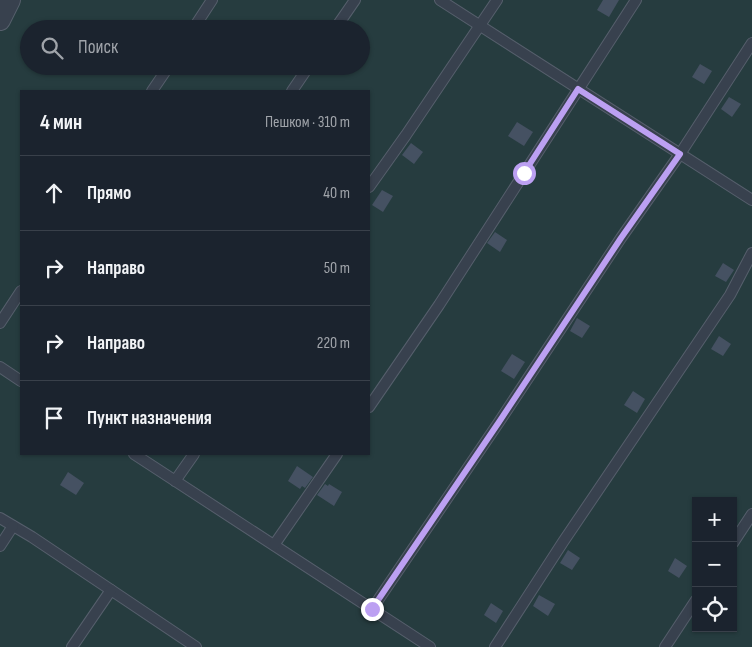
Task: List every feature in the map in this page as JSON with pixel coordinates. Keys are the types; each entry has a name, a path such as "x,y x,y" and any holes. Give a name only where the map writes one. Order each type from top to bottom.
{"street":[{"path":"0,20 10,0"}],"lane":[{"path":"199,20 212,0"},
{"path":"341,20 355,0"},
{"path":"440,0 752,200"},
{"path":"370,186 497,0"},
{"path":"370,406 439,305 636,0"},
{"path":"372,609 621,238 680,154 752,43"},
{"path":"153,90 163,75"},
{"path":"293,90 303,75"},
{"path":"495,647 730,295 752,254"},
{"path":"0,323 20,293"},
{"path":"0,367 20,380"},
{"path":"136,455 430,647"},
{"path":"175,481 193,455"},
{"path":"274,545 336,455"},
{"path":"734,542 752,514"},
{"path":"0,518 32,537 196,647"},
{"path":"0,546 13,526"},
{"path":"72,647 111,590"},
{"path":"666,647 692,606"}],"green space":[{"path":"0,0 752,0 752,647 0,647"}],"building":[{"path":"603,0 619,0 609,17 597,10"},
{"path":"700,64 712,71 704,84 692,77"},
{"path":"729,97 741,104 732,117 721,109"},
{"path":"517,122 533,132 524,146 508,136"},
{"path":"411,143 423,152 414,164 402,155"},
{"path":"382,190 393,196 383,212 372,205"},
{"path":"495,232 507,240 500,252 487,243"},
{"path":"723,263 734,270 726,282 715,276"},
{"path":"577,318 590,326 582,338 570,331"},
{"path":"719,336 731,344 723,356 711,349"},
{"path":"512,354 525,362 514,379 501,371"},
{"path":"633,391 645,399 637,413 624,405"},
{"path":"297,466 313,477 305,488 302,486 300,489 288,481"},
{"path":"68,472 84,483 76,495 60,485"},
{"path":"325,484 328,486 329,484 342,492 334,506 317,495"},
{"path":"568,550 580,558 572,570 560,563"},
{"path":"675,558 687,566 679,578 668,571"},
{"path":"539,595 555,604 548,616 533,606"},
{"path":"491,603 503,611 496,623 484,615"}],"route":[{"path":"372,609 621,238 680,154 578,89 524,173"}]}
